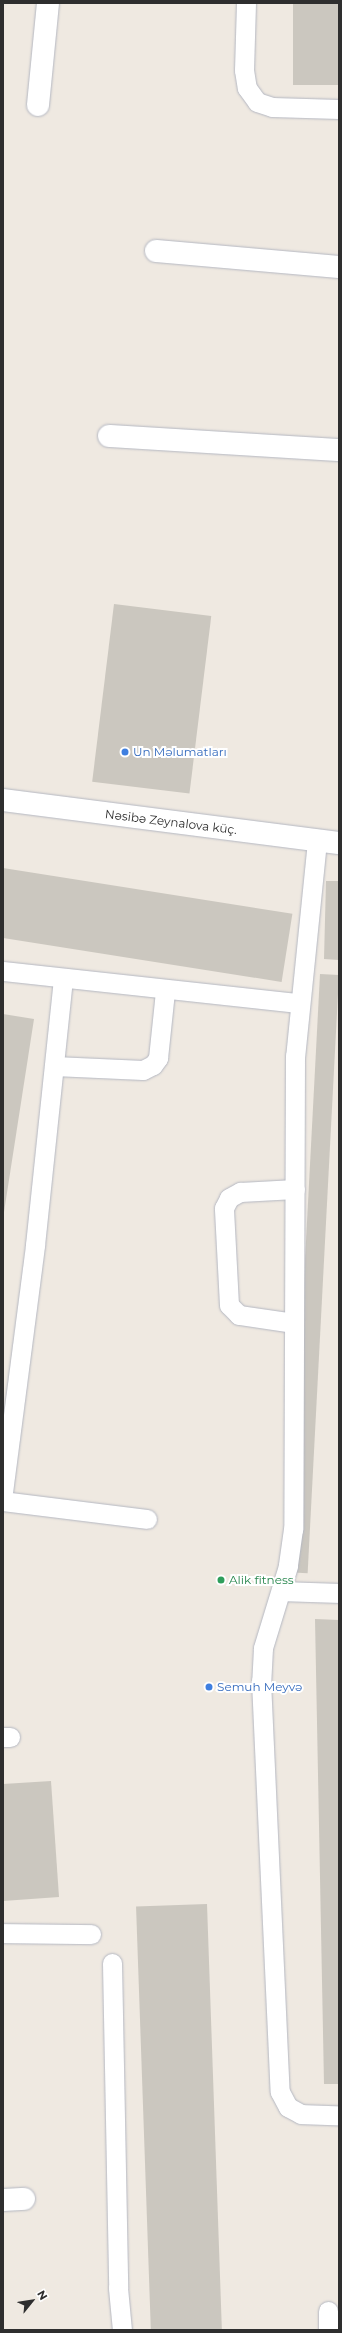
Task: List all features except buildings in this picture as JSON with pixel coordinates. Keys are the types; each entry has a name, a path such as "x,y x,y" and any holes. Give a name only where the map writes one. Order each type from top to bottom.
{"street":[{"path":"38,105 48,3"},
{"path":"156,251 339,267"},
{"path":"109,436 339,450"},
{"name":"Nəsibə Zeynalova küç.","path":"3,800 339,843"}],"lane":[{"path":"246,3 244,70 247,88 257,102 272,108 339,109"},
{"path":"316,841 298,1003 292,1529 281,1591 263,1648 261,1680 280,2092 288,2107 301,2114 339,2115"},
{"path":"3,971 63,980 298,1003"},
{"path":"3,1492 63,980"},
{"path":"54,1066 142,1070 153,1065 158,1058 165,991"},
{"path":"294,1323 239,1315 229,1305 224,1208 229,1198 240,1192 295,1189"},
{"path":"3,1501 147,1519"},
{"path":"281,1591 339,1593"},
{"path":"3,1933 91,1934"},
{"path":"112,1962 118,2288 122,2330"},
{"path":"328,2311 328,2330"}],"place":[{"name":"Un Məlumatları","path":"125,752"},
{"name":"Alik fitness","path":"221,1580"},
{"name":"Semuh Meyvə","path":"209,1687"}]}
